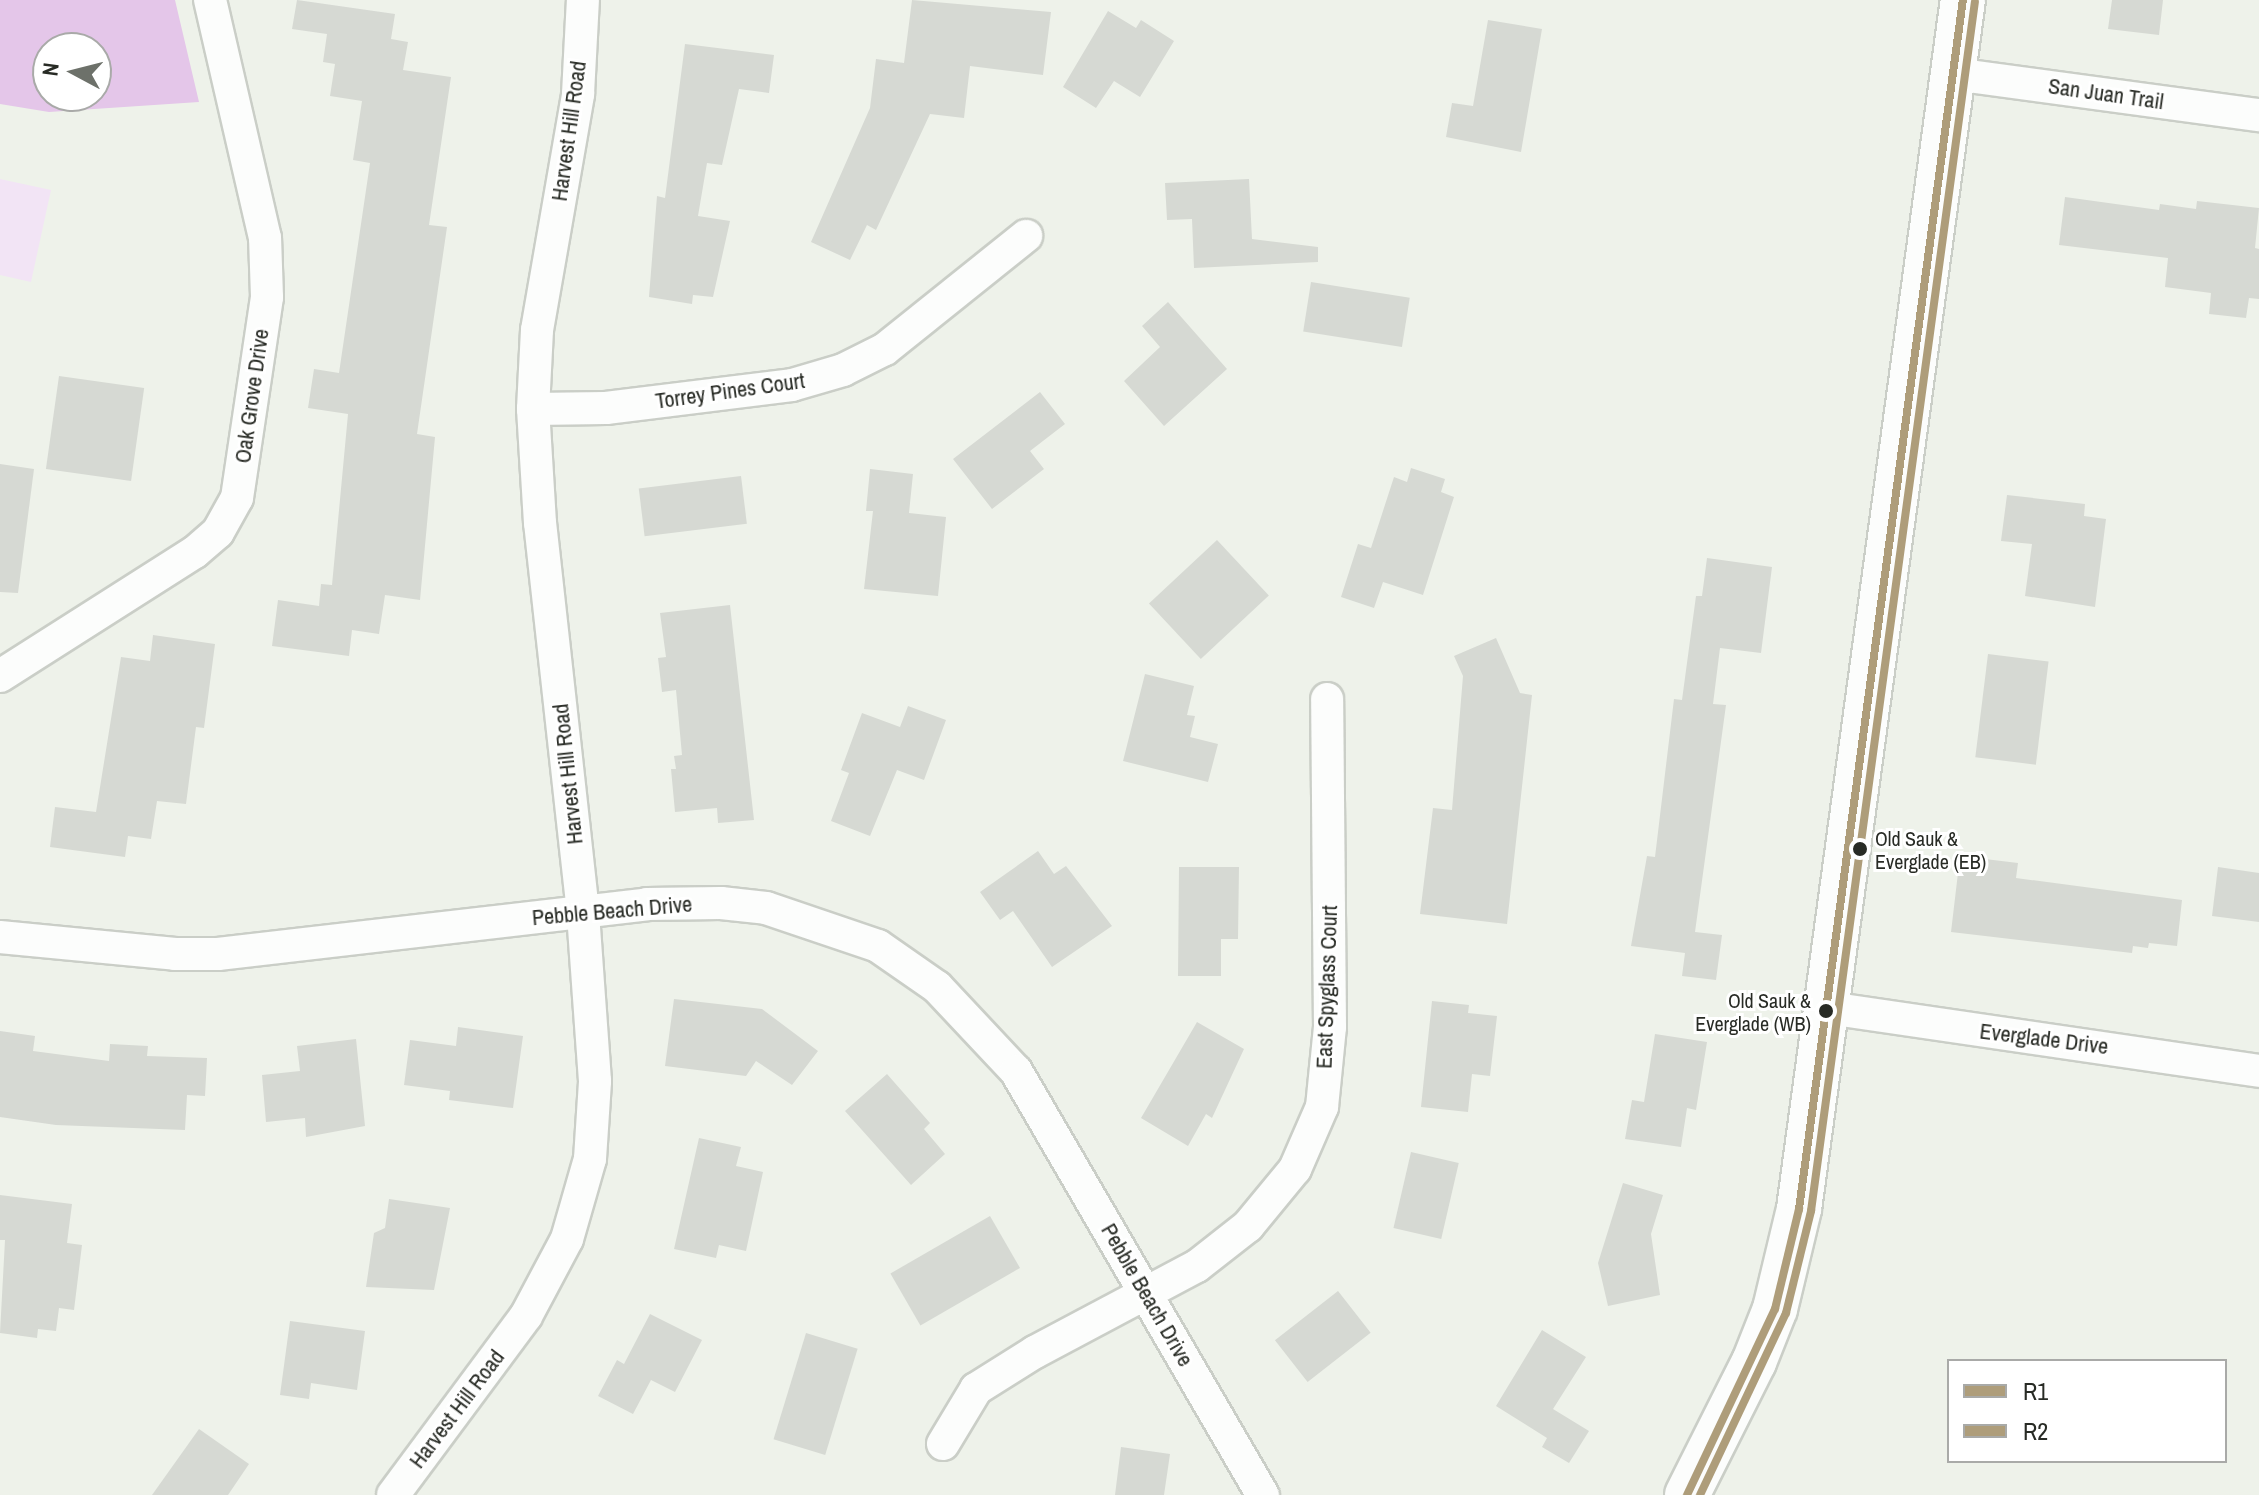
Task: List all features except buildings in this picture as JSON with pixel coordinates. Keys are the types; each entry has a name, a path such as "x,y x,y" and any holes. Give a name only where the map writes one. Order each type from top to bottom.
{"street":[{"name":"Oak Grove Drive","path":"0,676 195,552 218,532 237,498 267,297 265,238 210,0"},
{"name":"Harvest Hill Road","path":"393,1495 526,1316 567,1239 590,1159 595,1081 583,912 540,523 533,409 537,330 578,94 583,0"},
{"path":"1687,1495 1729,1416 1775,1309 1799,1209 1963,0"},
{"name":"San Juan Trail","path":"1954,74 2259,115"},
{"name":"Torrey Pines Court","path":"533,409 606,408 777,387 843,370 885,349 1026,236"},
{"name":"East Spyglass Court","path":"943,1444 976,1389 1035,1352 1147,1296 1197,1266 1276,1197 1295,1169 1322,1107 1330,1027 1327,699"},
{"name":"Pebble Beach Drive","path":"0,937 218,954 647,904 766,908 878,946 946,995 1016,1071 1263,1495"},
{"name":"Everglade Drive","path":"1828,1008 2259,1071"}],"shaded area":[{"path":"0,0 175,0 199,102 112,108 112,32 32,32 32,109 0,104"},
{"path":"0,179 51,190 31,282 0,275"}],"transit line":[{"name":"R1","path":"1687,1495 1775,1309 1799,1209 1963,0"},
{"name":"R2","path":"1700,1495 1786,1313 1811,1211 1975,2"}],"place":[{"name":"Old Sauk & Everglade (EB)","path":"1860,849"},
{"name":"Old Sauk & Everglade (WB)","path":"1826,1011"}]}
